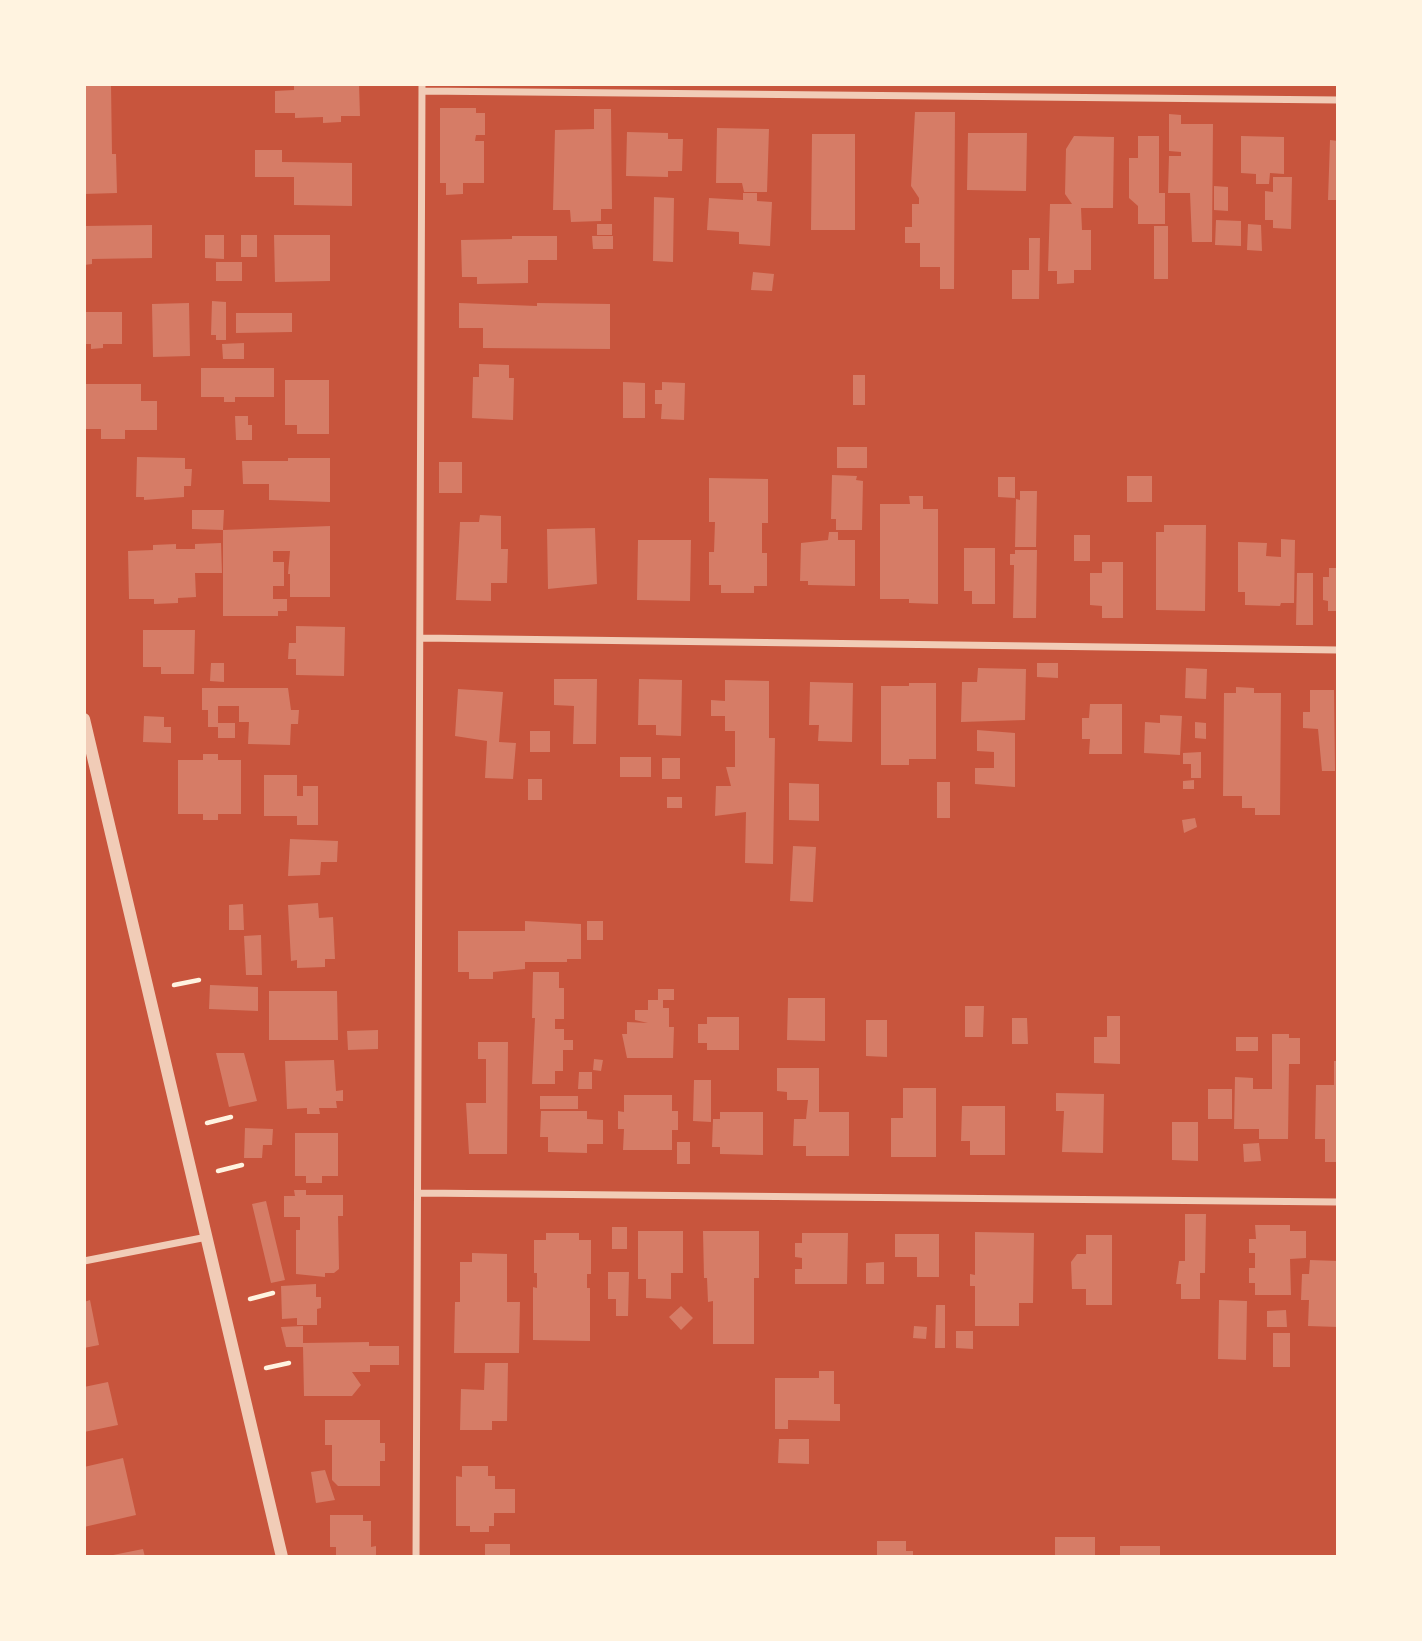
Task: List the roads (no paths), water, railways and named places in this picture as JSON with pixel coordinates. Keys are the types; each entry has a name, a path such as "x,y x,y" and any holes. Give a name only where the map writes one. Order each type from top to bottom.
{"street":[{"path":"416,1557 422,88 1338,100"},
{"path":"421,638 1338,650"},
{"path":"84,719 282,1557"},
{"path":"418,1193 1338,1202"},
{"path":"84,1261 207,1237"}]}
